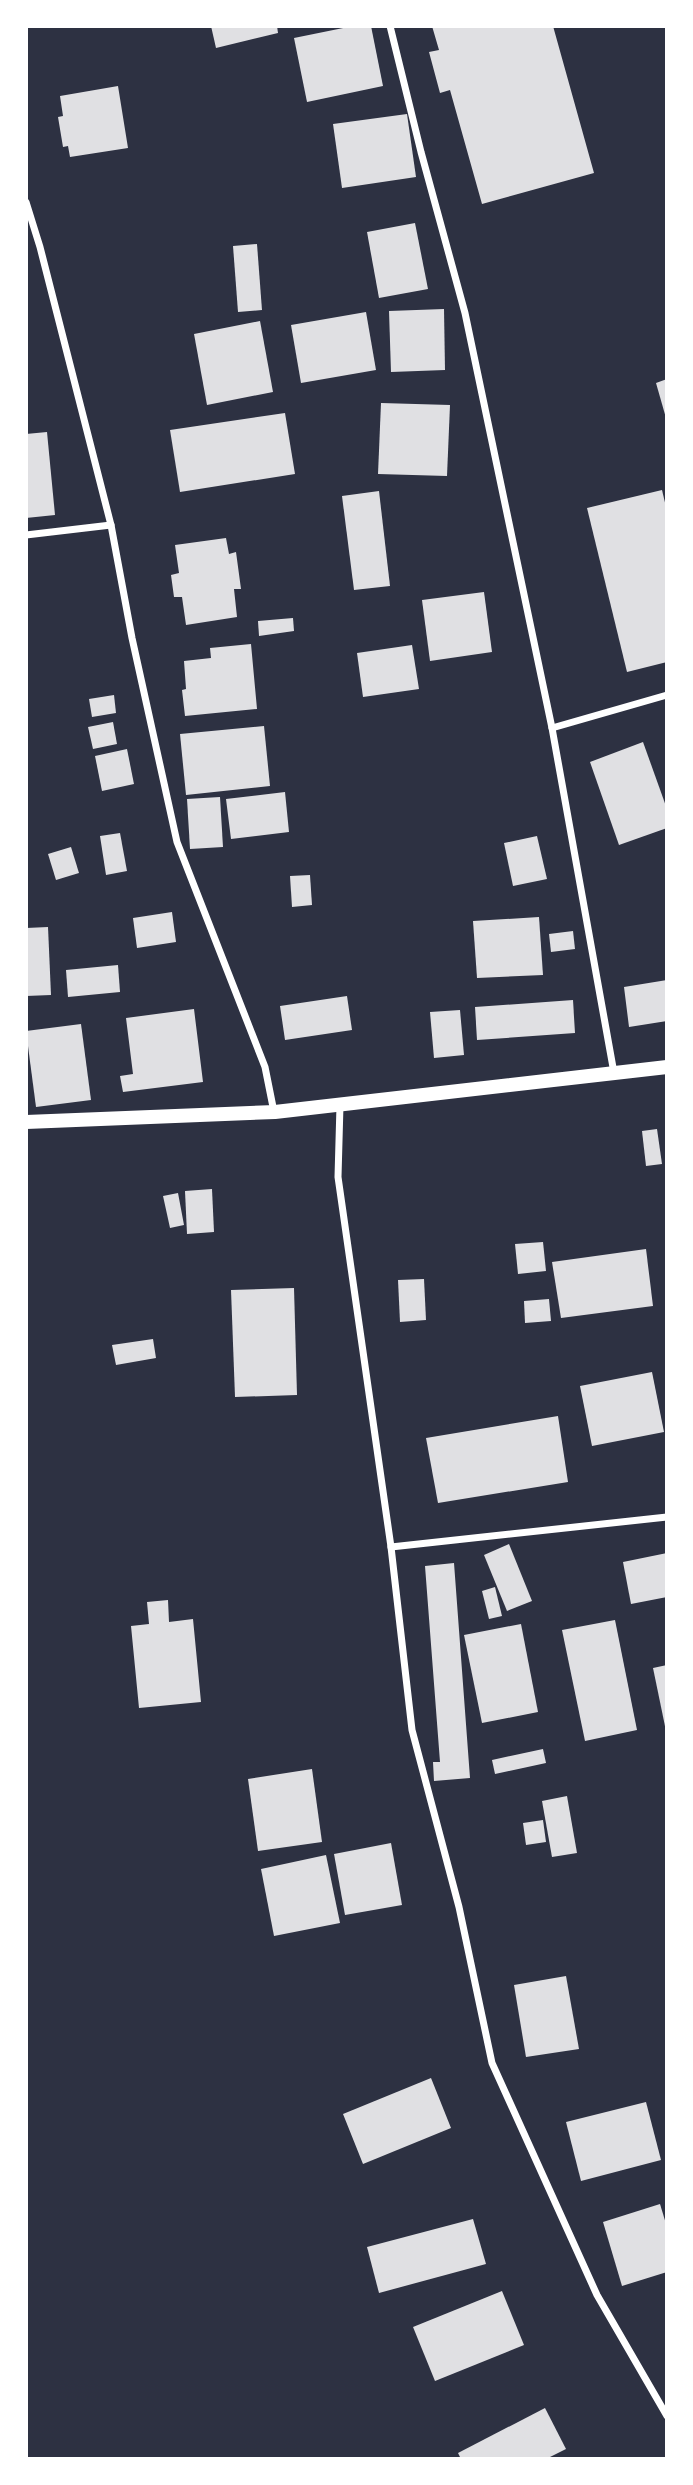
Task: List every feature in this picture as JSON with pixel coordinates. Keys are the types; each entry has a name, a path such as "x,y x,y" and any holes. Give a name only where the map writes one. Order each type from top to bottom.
{"main road":[{"path":"26,1122 275,1112 667,1067"}],"street":[{"path":"390,26 465,313 552,728 614,1074"},
{"path":"26,202 111,525 132,638 177,842 265,1067 275,1112"},
{"path":"26,535 111,525"},
{"path":"552,728 667,695"},
{"path":"341,1105 338,1177 391,1547 412,1730 459,1907 492,2063 597,2295 667,2416"},
{"path":"391,1547 667,1517"}],"building":[{"path":"211,26 277,26 278,33 216,48"},
{"path":"353,26 371,26 383,86 307,102 294,38"},
{"path":"432,26 553,26 594,173 482,204 450,90 440,93 429,52 439,50"},
{"path":"118,86 128,148 70,157 68,146 63,147 58,117 63,116 60,96"},
{"path":"407,114 416,177 342,188 333,124"},
{"path":"415,223 428,289 379,298 367,232"},
{"path":"257,244 262,310 238,312 233,246"},
{"path":"444,309 445,370 391,372 389,311"},
{"path":"366,312 376,370 301,383 291,325"},
{"path":"260,321 273,392 207,405 194,334"},
{"path":"667,379 667,418 666,418 656,383"},
{"path":"381,403 450,405 447,476 378,474"},
{"path":"285,413 295,474 180,492 170,430"},
{"path":"47,432 55,515 26,518 26,434"},
{"path":"662,490 667,511 667,662 627,672 587,508"},
{"path":"379,491 390,586 354,590 342,496"},
{"path":"226,538 229,554 236,552 241,589 234,589 237,617 186,625 182,597 174,597 171,575 179,573 175,545"},
{"path":"484,592 492,652 430,661 422,600"},
{"path":"293,618 294,631 259,636 258,621"},
{"path":"251,644 257,709 185,716 182,690 186,689 184,661 211,658 210,648"},
{"path":"412,645 419,689 363,697 357,653"},
{"path":"114,695 116,713 92,717 89,699"},
{"path":"113,722 117,744 93,749 88,727"},
{"path":"264,726 270,786 186,795 180,734"},
{"path":"643,742 667,809 667,828 619,845 590,762"},
{"path":"127,749 134,784 102,791 95,756"},
{"path":"285,792 289,832 231,839 226,799"},
{"path":"220,797 223,847 190,849 187,799"},
{"path":"120,833 127,871 106,875 100,836"},
{"path":"537,836 547,879 513,886 504,843"},
{"path":"71,847 79,873 56,880 48,854"},
{"path":"310,875 312,905 292,907 290,876"},
{"path":"172,912 176,942 137,948 133,918"},
{"path":"539,917 543,975 477,978 473,921"},
{"path":"48,927 51,995 26,996 26,928"},
{"path":"573,931 575,949 551,952 549,934"},
{"path":"118,965 120,992 68,997 66,970"},
{"path":"667,980 667,1021 629,1027 624,987"},
{"path":"347,996 352,1030 285,1040 280,1006"},
{"path":"573,1000 575,1033 477,1040 475,1007"},
{"path":"194,1009 203,1082 123,1092 120,1076 133,1074 126,1018"},
{"path":"460,1010 464,1055 434,1058 430,1012"},
{"path":"81,1024 91,1100 36,1107 26,1031"},
{"path":"657,1129 662,1164 646,1166 642,1131"},
{"path":"212,1189 214,1232 187,1234 185,1191"},
{"path":"178,1193 184,1225 170,1228 163,1196"},
{"path":"543,1242 546,1271 518,1274 515,1244"},
{"path":"646,1249 653,1306 561,1318 552,1262"},
{"path":"424,1279 426,1320 400,1322 398,1280"},
{"path":"294,1288 297,1395 235,1397 231,1290"},
{"path":"549,1299 551,1321 525,1323 524,1301"},
{"path":"153,1339 156,1358 116,1365 112,1345"},
{"path":"652,1372 664,1432 592,1446 580,1386"},
{"path":"558,1416 568,1482 438,1503 426,1438"},
{"path":"509,1544 532,1601 507,1611 484,1555"},
{"path":"667,1553 667,1597 631,1604 623,1562"},
{"path":"454,1563 470,1778 434,1781 433,1762 440,1762 425,1566"},
{"path":"495,1587 502,1616 489,1619 482,1591"},
{"path":"168,1600 169,1622 193,1619 201,1702 139,1708 131,1626 149,1624 147,1602"},
{"path":"615,1620 637,1730 585,1741 562,1630"},
{"path":"521,1624 538,1712 482,1723 464,1635"},
{"path":"667,1665 667,1731 666,1731 653,1668"},
{"path":"543,1749 546,1763 495,1774 492,1760"},
{"path":"312,1769 322,1842 258,1851 248,1779"},
{"path":"567,1796 577,1853 552,1857 542,1801"},
{"path":"543,1820 546,1842 526,1845 523,1823"},
{"path":"391,1843 402,1905 345,1915 334,1854"},
{"path":"326,1855 340,1923 274,1936 261,1869"},
{"path":"566,1976 579,2049 526,2057 514,1985"},
{"path":"431,2078 451,2128 363,2164 343,2114"},
{"path":"646,2102 661,2160 581,2181 566,2122"},
{"path":"660,2204 667,2227 667,2272 622,2286 603,2222"},
{"path":"473,2219 486,2264 379,2293 367,2247"},
{"path":"502,2291 524,2345 435,2381 413,2327"},
{"path":"545,2408 566,2449 546,2459 461,2459 458,2453"}]}
